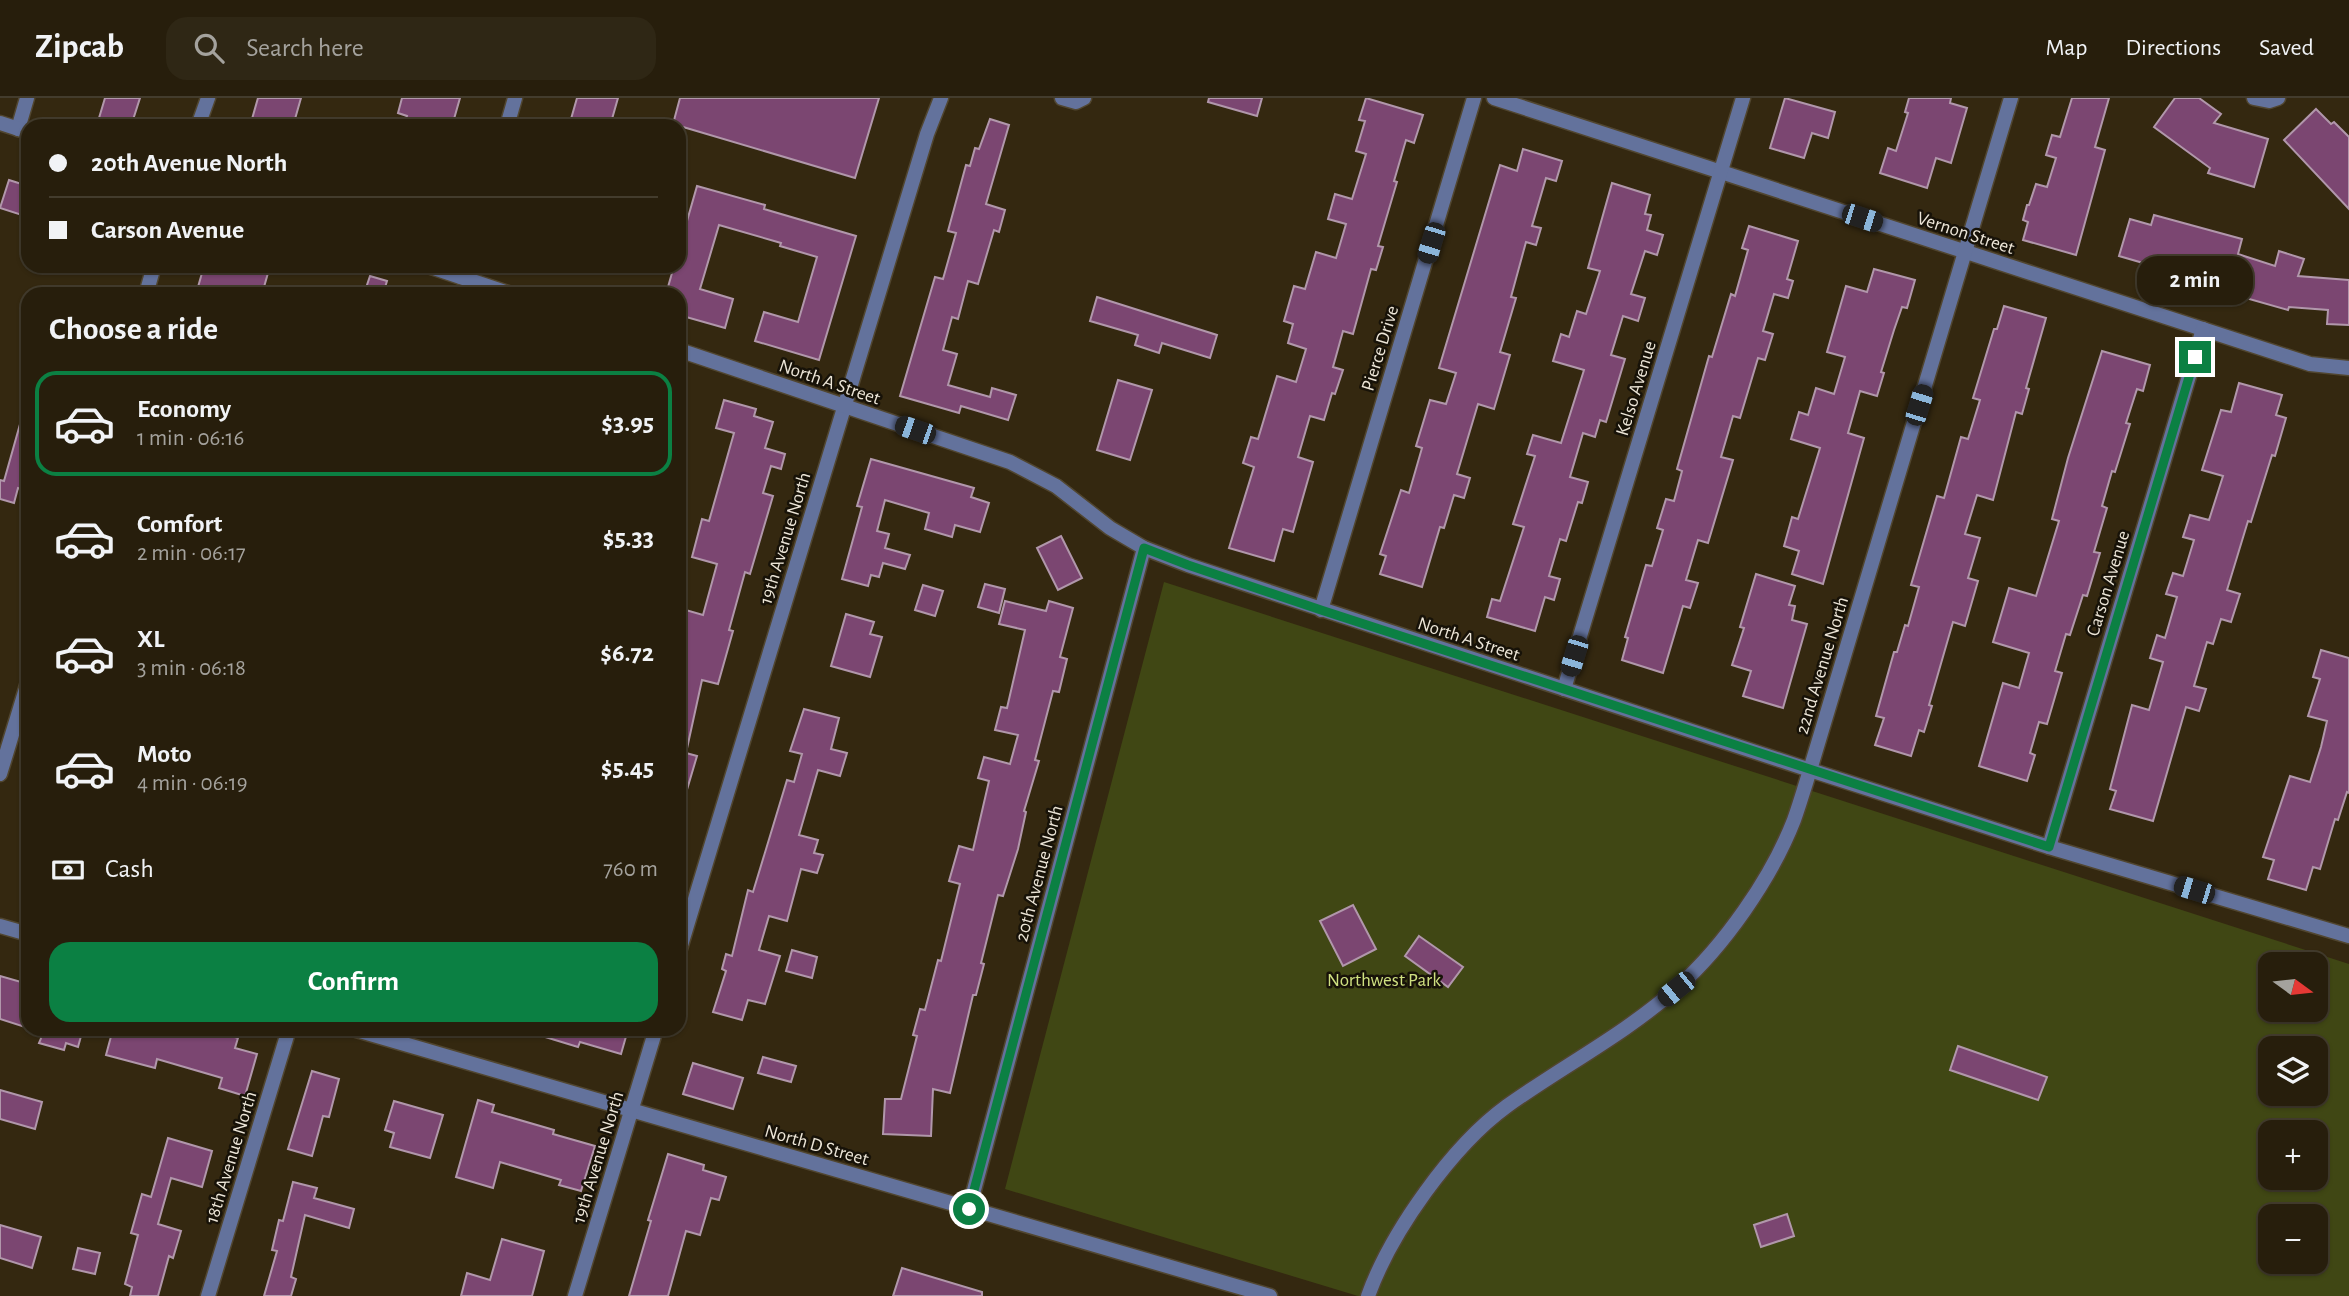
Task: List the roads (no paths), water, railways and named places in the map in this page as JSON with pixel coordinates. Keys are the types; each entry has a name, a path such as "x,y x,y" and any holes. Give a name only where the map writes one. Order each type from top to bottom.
{"street":[{"path":"24,119 27,98"},
{"path":"200,119 208,98"},
{"path":"509,119 515,98"},
{"name":"19th Avenue North","path":"686,929 927,134 941,98"},
{"path":"1062,98 1076,102 1084,98"},
{"name":"Pierce Drive","path":"1321,610 1474,98"},
{"name":"Vernon Street","path":"1494,98 2310,364 2349,368"},
{"name":"Kelso Avenue","path":"1564,689 1743,98"},
{"name":"22nd Avenue North","path":"1368,1296 1376,1273 1394,1240 1449,1161 1478,1129 1506,1107 1630,1025 1676,989 1701,965 1766,876 1794,821 2011,98"},
{"path":"2254,98 2269,101 2278,98"},
{"path":"0,123 21,129"},
{"path":"465,273 496,287"},
{"name":"Carson Avenue","path":"2049,847 2203,329"},
{"name":"North A Street","path":"686,352 1010,462 1056,486 1110,528 1144,548 1188,565 2049,847 2349,936"},
{"name":"20th Avenue North","path":"969,1209 1144,548"},
{"path":"0,774 21,705"},
{"path":"0,926 21,932"},
{"name":"18th Avenue North","path":"208,1296 287,1036"},
{"name":"North D Street","path":"377,1036 1270,1296"},
{"name":"19th Avenue North","path":"575,1296 654,1036"}],"park label":[{"name":"Northwest Park","path":"1384,979"}]}
